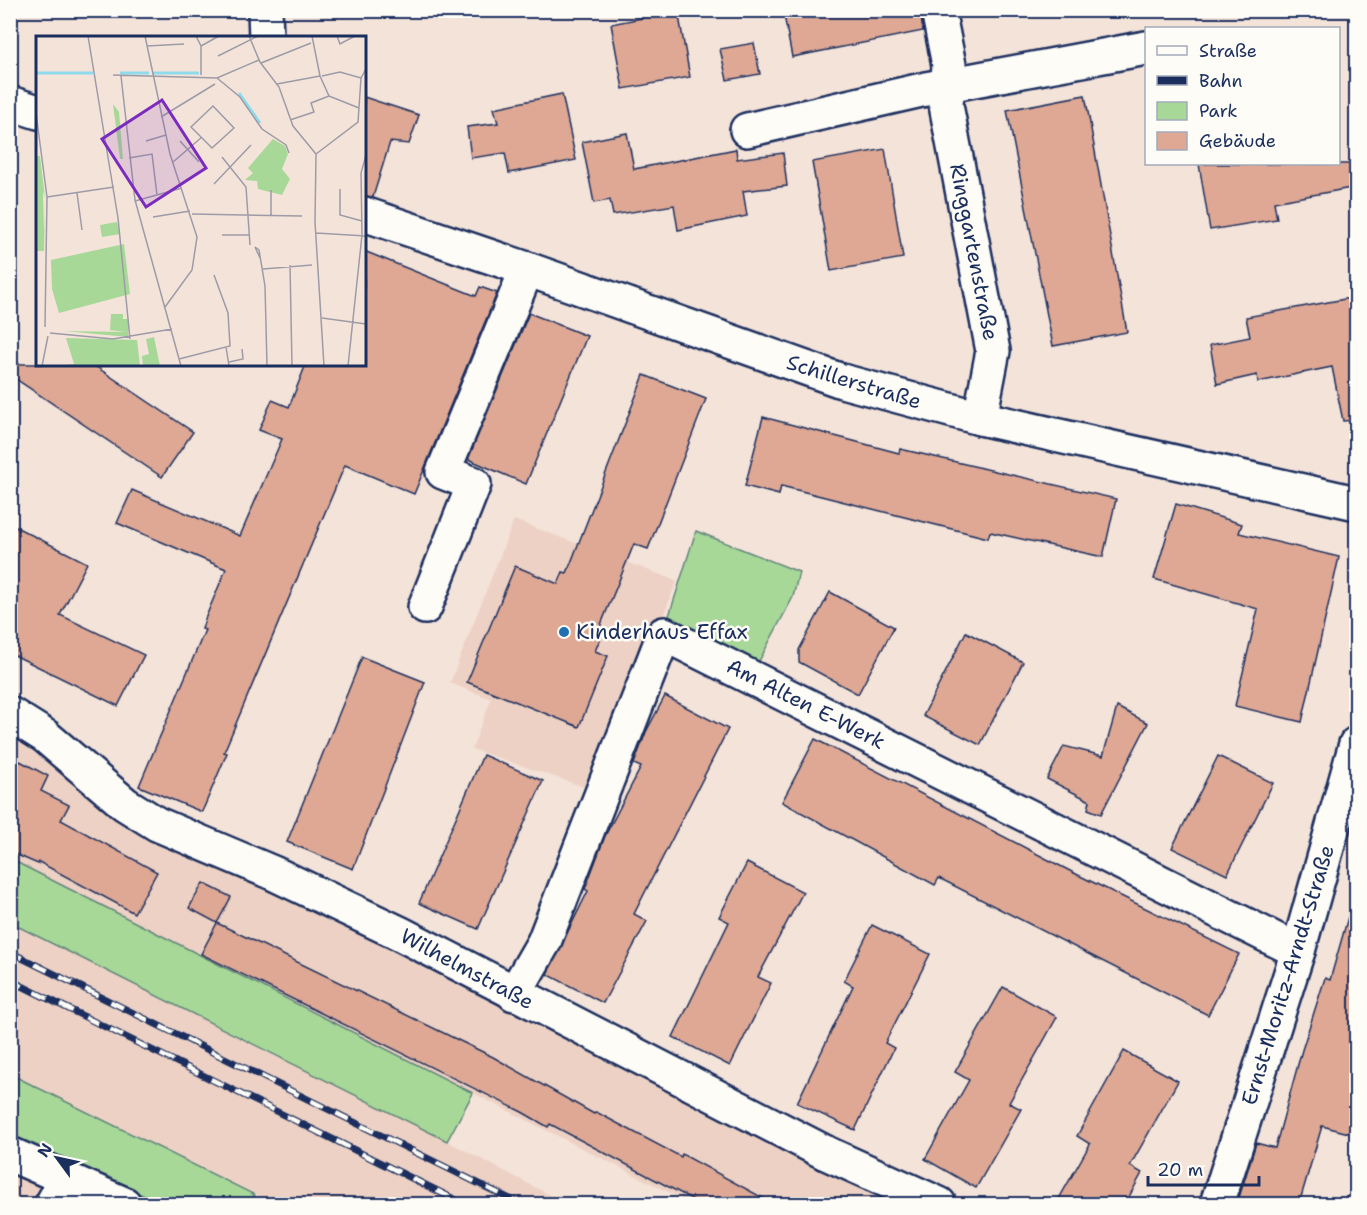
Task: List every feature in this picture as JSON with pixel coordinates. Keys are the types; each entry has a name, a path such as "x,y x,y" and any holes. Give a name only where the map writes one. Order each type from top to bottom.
{"street":[{"path":"265,10 266,36"},
{"name":"Ringgartenstraße","path":"938,10 949,65 946,105 993,351 980,418"},
{"path":"747,130 947,85 1145,48"},
{"path":"10,103 36,111"},
{"name":"Schillerstraße","path":"366,215 527,269 842,381 980,418 1356,503"},
{"path":"425,607 474,484 443,472 527,269"},
{"name":"Am Alten E-Werk","path":"514,994 544,942 664,634 1298,951"},
{"name":"Wilhelmstraße","path":"10,714 45,736 125,804 157,824 273,873 401,934 825,1153 939,1204"},
{"name":"Ernst-Moritz-Arndt-Straße","path":"1217,1204 1298,951 1356,744"},
{"path":"10,1154 59,1193 124,1204"}],"shaded area":[{"name":"Kinderhaus Effax","path":"514,520 677,581 593,790 472,749 491,699 450,683"},
{"path":"10,728 114,808 918,1204 692,1204 11,859"},
{"path":"10,923 447,1141 567,1204 276,1204 11,1074"},
{"path":"11,1137 163,1204 11,1204"}],"green space":[{"path":"696,531 799,572 793,597 758,663 668,619"},
{"path":"10,859 473,1093 447,1141 11,923"},
{"path":"10,1074 255,1195 248,1204 163,1204 11,1137"}],"building":[{"path":"783,10 920,10 923,31 792,57"},
{"path":"678,11 690,77 623,89 611,24"},
{"path":"754,43 760,74 727,80 720,49"},
{"path":"562,94 576,160 509,173 505,153 471,158 467,127 498,123 494,108"},
{"path":"1085,95 1127,332 1053,346 1007,110"},
{"path":"366,98 419,115 409,144 390,142 373,197 366,196"},
{"path":"627,133 634,169 736,149 737,159 783,153 787,186 743,191 747,216 678,230 674,205 613,215 610,200 594,203 582,142"},
{"path":"885,149 903,258 831,271 812,162"},
{"path":"1356,164 1356,187 1274,202 1277,219 1210,230 1199,165"},
{"path":"366,252 476,296 480,287 497,293 414,494 345,465 224,752 227,753 202,812 139,786 205,630 202,629 205,619 226,569 117,523 132,490 240,536 282,439 259,430 272,400 289,407 305,366 366,366"},
{"path":"1356,297 1356,420 1343,421 1332,367 1258,382 1257,375 1217,384 1210,345 1250,337 1246,317"},
{"path":"529,313 587,336 526,484 468,459"},
{"path":"10,364 95,366 193,432 162,477 10,375"},
{"path":"644,375 706,399 648,549 634,544 598,632 602,634 595,651 608,656 579,727 467,682 515,566 558,584 563,572 567,573"},
{"path":"763,417 899,453 900,449 1116,499 1103,557 990,532 988,538 781,486 779,495 745,486"},
{"path":"1176,504 1242,524 1239,533 1339,557 1302,722 1235,706 1258,609 1154,579"},
{"path":"10,524 87,563 60,615 144,655 118,706 10,653"},
{"path":"830,592 894,627 858,694 799,662 799,650"},
{"path":"966,632 1023,662 980,745 923,716"},
{"path":"362,657 425,682 353,869 287,842"},
{"path":"665,696 728,729 634,914 647,921 603,1003 547,974 588,891 585,889 605,836 641,767 634,764 646,732"},
{"path":"1117,707 1148,723 1101,814 1088,809 1090,801 1047,779 1064,746 1103,756"},
{"path":"815,739 1070,871 1239,954 1208,1015 939,878 935,885 782,802"},
{"path":"483,755 543,781 478,929 419,903"},
{"path":"1218,756 1273,783 1227,875 1172,848"},
{"path":"20,761 48,776 41,791 69,805 61,820 157,872 134,913 39,862 38,864 10,852 10,776"},
{"path":"747,863 803,892 758,977 771,983 730,1066 673,1037 729,922 719,917"},
{"path":"203,883 231,897 217,923 189,908"},
{"path":"1348,917 1356,918 1356,1135 1322,1126 1299,1204 1237,1204 1256,1143 1275,1148 1302,1050 1325,978 1330,980"},
{"path":"217,923 493,1057 594,1114 596,1112 681,1157 682,1154 774,1204 701,1204 550,1124 548,1127 522,1112 201,954"},
{"path":"872,925 930,954 885,1043 894,1048 855,1130 797,1103 853,986 844,981"},
{"path":"1003,987 1057,1017 1009,1103 1021,1109 976,1188 925,1159 969,1080 955,1072"},
{"path":"1124,1051 1178,1081 1130,1166 1142,1173 1125,1204 1056,1204 1090,1144 1077,1136"}],"railway":[{"path":"10,952 520,1204"},
{"path":"10,980 464,1204"}],"place":[{"name":"Kinderhaus Effax","path":"564,632"}]}
